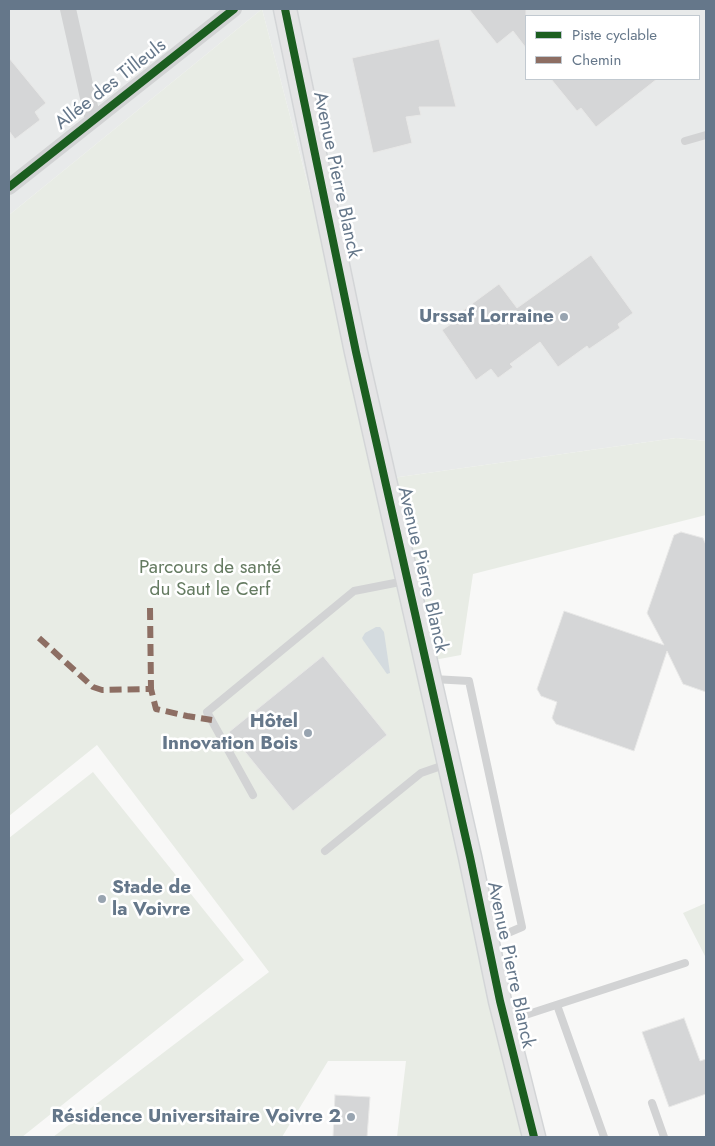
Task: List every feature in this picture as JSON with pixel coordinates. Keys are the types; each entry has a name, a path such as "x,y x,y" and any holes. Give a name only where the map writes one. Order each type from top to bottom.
{"street":[{"path":"68,9 94,120"},
{"name":"Allée des Tilleuls","path":"9,187 234,9"},
{"name":"Avenue Pierre Blanck","path":"285,9 356,352 470,856 505,1022 534,1137"}],"lane":[{"path":"685,141 706,135"},
{"path":"252,795 207,712 354,591 407,580"},
{"path":"430,678 469,681 522,927 487,942"},
{"path":"325,851 421,772 449,764"},
{"path":"505,1022 684,963"},
{"path":"556,1005 604,1137"},
{"path":"652,1103 664,1137"}],"shaded area":[{"path":"9,9 262,9 9,215"},
{"path":"262,9 706,9 706,441 676,438 385,479"},
{"path":"380,627 384,632 390,673 387,674 362,638 365,633"}],"green space":[{"name":"Parcours de santé du Saut le Cerf","path":"262,9 385,479 676,438 706,441 706,515 473,574 461,655 423,662 539,1137 397,1137 406,1061 328,1061 282,1137 53,1137 269,972 97,745 9,816 9,215"},
{"name":"Stade de la Voivre","path":"93,772 244,960 22,1137 9,1137 9,838"},
{"path":"706,903 706,958 683,913"}],"building":[{"path":"469,9 526,9 525,47 513,31 497,44"},
{"path":"439,39 456,107 419,107 421,115 406,117 412,143 373,153 352,58"},
{"path":"9,58 46,103 35,112 40,120 15,139 9,131"},
{"path":"552,80 656,80 596,127 581,108 577,111"},
{"path":"591,255 633,313 618,324 620,328 589,349 587,346 558,367 540,342 510,364 513,367 498,378 491,369 476,380 442,330 457,320 454,317 499,284 517,308"},
{"path":"681,532 703,538 706,545 706,692 683,684 667,651 634,751 556,724 552,718 557,702 541,696 537,689 564,611 664,645 647,613 674,535"},
{"name":"Hôtel Innovation Bois","path":"323,656 387,735 293,811 229,732"},
{"path":"684,1018 700,1061 706,1059 706,1094 669,1107 642,1032"},
{"name":"Résidence Universitaire Voivre 2","path":"335,1095 370,1097 367,1137 333,1137"}],"marked path":[{"path":"150,608 151,689"},
{"path":"39,638 93,687 102,690 151,689 156,709 212,720"}],"cycle path":[{"path":"9,187 234,9"},
{"path":"285,9 356,352 470,857 500,1001 534,1137"}],"place":[{"name":"Urssaf Lorraine","path":"564,317"},
{"name":"Hôtel Innovation Bois","path":"308,733"},
{"name":"Stade de la Voivre","path":"102,899"},
{"name":"Résidence Universitaire Voivre 2","path":"351,1117"}]}
